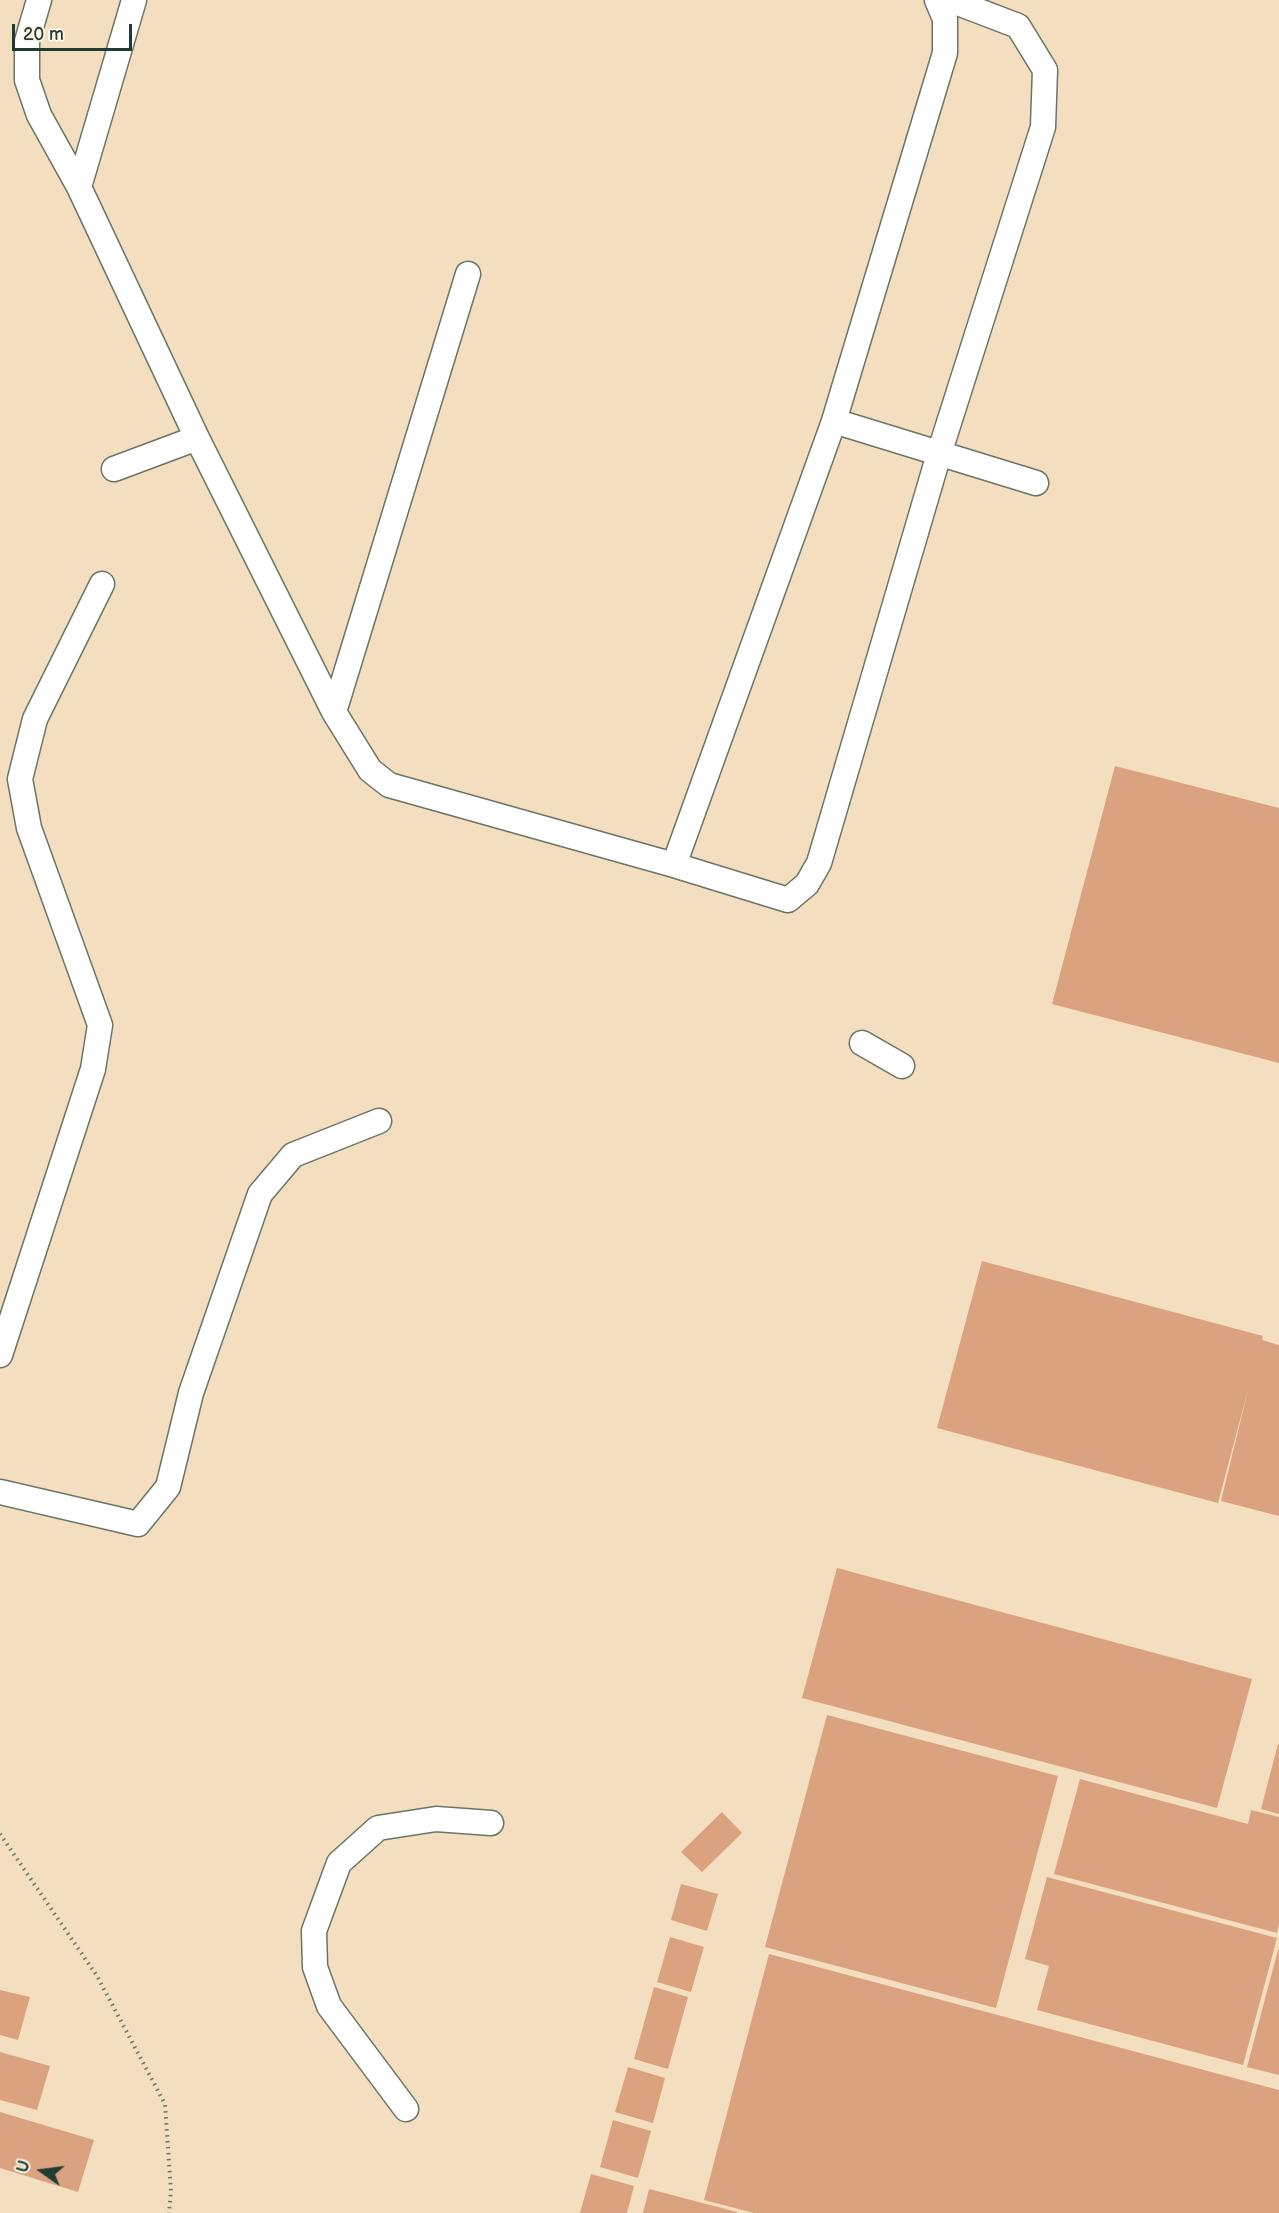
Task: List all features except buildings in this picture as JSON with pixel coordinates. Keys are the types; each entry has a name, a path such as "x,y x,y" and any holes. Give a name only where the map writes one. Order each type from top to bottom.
{"lane":[{"path":"39,0 27,40 27,80 39,115 80,187 197,438 334,712 370,770 389,785 674,865 788,900 807,884 819,863 939,454 1043,127 1045,70 1018,26 950,0"},
{"path":"80,187 134,0"},
{"path":"674,865 834,421 945,53 945,19 937,0"},
{"path":"334,712 468,274"},
{"path":"834,421 1036,483"},
{"path":"114,469 197,438"},
{"path":"0,1355 93,1069 100,1025 29,828 20,779 35,719 102,585"},
{"path":"862,1043 902,1065"},
{"path":"0,1492 138,1524 168,1487 190,1393 260,1194 293,1155 379,1121"},
{"path":"406,2109 329,2006 315,1967 314,1930 339,1863 378,1828 436,1819 491,1823"}],"path":[{"path":"0,1834 97,1976 165,2104 171,2191 169,2213"}]}
